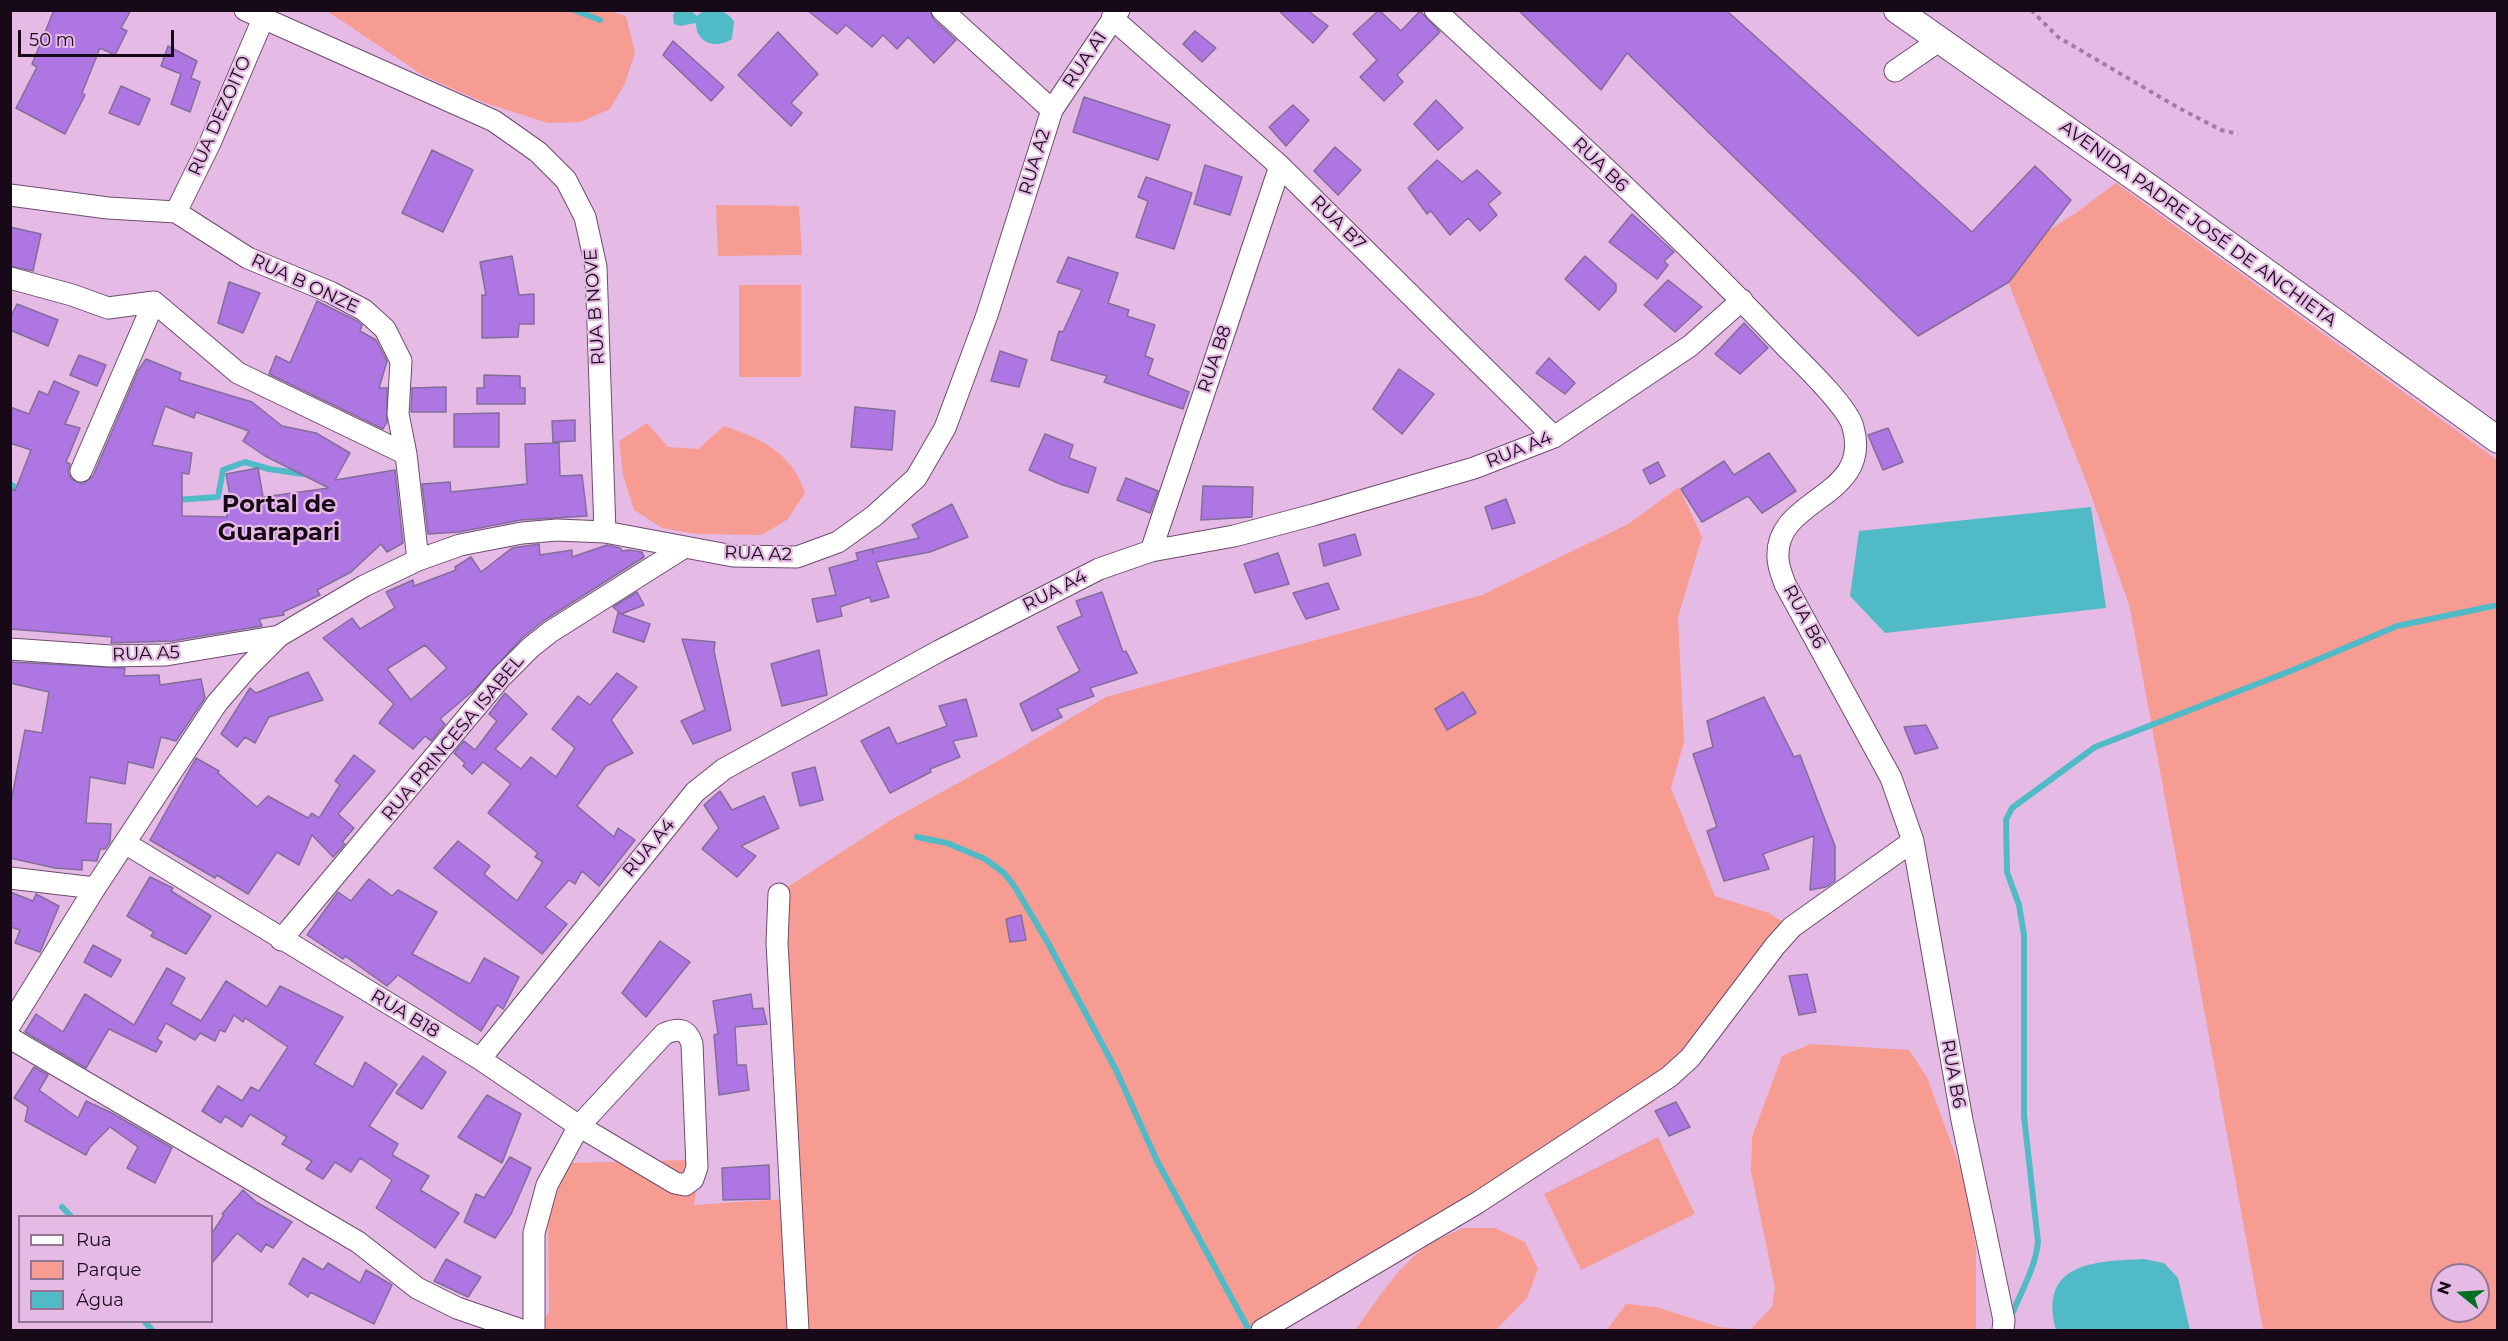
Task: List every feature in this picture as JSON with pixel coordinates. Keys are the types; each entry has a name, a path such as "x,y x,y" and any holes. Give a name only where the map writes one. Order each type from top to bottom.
{"main road":[{"name":"AVENIDA PADRE JOSÉ DE ANCHIETA","path":"1897,10 2157,193 2498,440"}],"street":[{"path":"942,10 1052,110"},
{"name":"RUA B6","path":"1435,10 1742,300 1829,392 1853,424 1856,446 1851,470 1832,490 1800,512 1783,529 1777,557 1785,584 1891,778 1912,841 1962,1120 2004,1320 2003,1330"},
{"name":"RUA A1","path":"1052,110 1116,14"},
{"name":"RUA B7","path":"1116,14 1280,166 1554,437"},
{"name":"RUA DEZOITO","path":"176,212 210,143 254,15"},
{"name":"RUA B NOVE","path":"254,15 494,121 538,152 566,180 585,217 596,267 605,532"},
{"path":"1895,71 1940,40"},
{"name":"RUA A2","path":"279,636 364,586 418,560 460,545 522,533 557,530 605,532 733,556 797,557 838,542 874,516 916,478 945,428 980,336 1052,110"},
{"name":"RUA B8","path":"1151,551 1280,166"},
{"path":"10,195 108,208 176,212"},
{"name":"RUA B ONZE","path":"176,212 248,258 330,292 364,310 385,329 401,361 398,414 406,454 418,560"},
{"path":"10,278 72,295 108,308 154,302 238,373 406,454"},
{"name":"RUA A4","path":"480,1059 694,792 724,769 939,651 1089,574 1151,551 1234,536 1474,468 1554,437 1690,346 1742,300"},
{"path":"81,471 154,302"},
{"name":"RUA PRINCESA ISABEL","path":"280,940 501,677 530,648 550,632 683,548"},
{"path":"10,1025 95,888 217,703 279,636"},
{"name":"RUA A5","path":"10,650 110,656 166,655 279,636"},
{"path":"1262,1330 1477,1203 1669,1077 1690,1058 1792,927 1912,841"},
{"name":"RUA B18","path":"125,843 280,940 480,1059 579,1126 675,1183 685,1185 693,1179 697,1167 692,1044 689,1036 683,1030 675,1029 664,1035 579,1126"},
{"path":"10,878 95,888"},
{"path":"779,894 777,943 798,1330"},
{"path":"10,1038 358,1242 417,1288 457,1308 521,1330"},
{"path":"534,1330 534,1233 547,1185 579,1126"}],"path":[{"path":"2031,10 2058,37 2177,107 2221,130 2238,134"}],"green space":[{"path":"327,11 610,11 626,16 635,53 625,83 610,109 580,122 548,123 485,103 424,76"},
{"path":"2116,183 2497,460 2497,1330 2263,1330 2130,608 2090,492 2000,261 2076,213"},
{"path":"716,205 799,206 802,255 718,256"},
{"path":"739,285 801,285 801,377 739,377"},
{"path":"647,423 668,447 698,449 724,426 750,436 784,457 800,479 805,493 788,519 762,535 696,534 662,528 634,510 623,475 619,441"},
{"path":"1679,487 1702,537 1678,617 1684,742 1671,788 1715,896 1769,913 1784,923 1680,1073 1653,1102 1517,1184 1260,1330 536,1330 537,1323 549,1313 548,1215 569,1163 689,1160 699,1172 694,1205 787,1199 783,890 891,820 1007,756 1106,697 1482,595 1628,524"},
{"path":"1811,1044 1909,1050 1927,1077 1965,1181 1976,1248 1976,1330 1750,1330 1772,1307 1775,1288 1751,1171 1752,1137 1782,1056"},
{"path":"1658,1137 1695,1214 1581,1270 1544,1194"},
{"path":"1463,1228 1495,1228 1525,1242 1538,1269 1527,1298 1496,1330 1355,1330 1409,1261 1433,1242"},
{"path":"1626,1304 1656,1307 1719,1327 1748,1330 1607,1330"}],"water":[{"path":"676,10 691,11 697,16 703,11 724,12 734,21 732,39 720,44 708,43 700,36 696,23 680,26 674,24 673,15"},
{"path":"2091,507 2106,608 1885,633 1850,596 1859,531"},
{"path":"2144,1259 2164,1263 2178,1278 2190,1330 2056,1330 2053,1308 2055,1291 2063,1279 2075,1270 2089,1265"}],"building":[{"path":"54,10 131,10 121,28 127,31 115,55 100,48 82,93 85,95 65,134 16,108 37,67 32,64"},
{"path":"807,10 930,10 933,19 956,40 934,63 908,37 897,49 883,35 872,47 846,25 837,34"},
{"path":"1278,10 1307,10 1328,26 1313,43"},
{"path":"1379,10 1401,31 1420,11 1440,32 1397,75 1403,82 1384,101 1360,77 1377,60 1353,34"},
{"path":"1518,10 1726,10 1972,232 2035,166 2071,200 2009,282 1918,336 1627,53 1601,90"},
{"path":"1195,31 1216,48 1202,62 1183,44"},
{"path":"778,32 818,74 791,103 802,113 791,126 738,75"},
{"path":"673,41 724,87 711,101 663,55"},
{"path":"168,46 197,61 191,78 200,82 190,112 171,104 181,74 161,66"},
{"path":"121,86 150,99 139,125 109,113"},
{"path":"1084,97 1170,125 1158,160 1073,132"},
{"path":"1436,100 1463,128 1438,150 1414,124"},
{"path":"1293,105 1309,120 1286,146 1269,127"},
{"path":"1335,147 1361,170 1338,195 1314,171"},
{"path":"432,150 473,170 443,232 402,213"},
{"path":"1437,160 1462,182 1477,170 1501,193 1488,204 1497,215 1480,231 1468,218 1450,235 1431,211 1427,214 1408,188"},
{"path":"1205,165 1242,177 1230,215 1194,204"},
{"path":"1146,177 1192,193 1174,249 1136,237 1148,201 1138,197"},
{"path":"1632,214 1674,252 1664,261 1668,265 1657,279 1609,242"},
{"path":"10,227 41,234 33,271 10,266"},
{"path":"512,256 519,295 534,294 534,324 519,324 518,337 482,338 482,295 486,295 480,262"},
{"path":"1585,256 1616,284 1616,291 1599,310 1565,279"},
{"path":"1068,257 1118,273 1108,303 1129,310 1127,316 1155,325 1145,356 1153,359 1148,375 1189,392 1183,409 1104,382 1107,376 1051,360 1059,331 1063,332 1082,290 1057,282"},
{"path":"1668,280 1702,307 1675,332 1644,305"},
{"path":"229,282 260,293 243,333 218,323"},
{"path":"317,301 362,325 360,331 376,340 387,361 379,388 387,388 387,422 383,429 269,374 276,356 290,363"},
{"path":"17,304 58,320 48,346 10,330 10,318"},
{"path":"1744,323 1768,348 1740,374 1715,354"},
{"path":"1000,351 1027,360 1019,387 991,381"},
{"path":"79,355 106,365 97,386 70,375"},
{"path":"1549,358 1575,383 1565,394 1536,373"},
{"path":"146,359 181,373 179,380 252,402 282,426 316,433 350,453 335,480 395,470 403,543 387,552 381,544 351,572 317,590 320,595 283,612 284,615 259,619 262,626 172,641 111,643 112,637 10,629 10,488 15,491 31,450 10,443 10,407 29,414 39,391 48,395 54,381 79,392 65,424 80,428 66,462 70,464 68,472 71,479 83,484 93,476 138,371","holes":["165,406 194,418 196,412 249,431 243,441 265,456 329,488 263,497 258,468 226,474 231,501 226,502 227,517 182,516 182,473 189,474 192,453 152,445"]},
{"path":"1399,369 1434,394 1402,434 1373,409"},
{"path":"484,375 520,376 520,388 525,388 525,404 477,404 477,388 484,388"},
{"path":"446,387 446,412 411,412 412,388"},
{"path":"855,407 895,411 892,450 851,447"},
{"path":"499,413 499,447 454,447 454,414"},
{"path":"575,420 575,441 553,442 552,421"},
{"path":"1888,428 1903,462 1883,470 1868,435"},
{"path":"1045,434 1073,445 1069,458 1096,468 1088,493 1029,470"},
{"path":"559,443 560,476 582,475 587,516 521,520 459,532 428,534 422,484 450,482 451,492 527,484 525,444"},
{"path":"1769,453 1796,491 1762,513 1748,496 1702,522 1681,489 1724,461 1734,475"},
{"path":"1658,462 1665,476 1650,484 1643,470"},
{"path":"1126,478 1158,491 1150,513 1117,500"},
{"path":"1203,486 1253,487 1252,517 1201,520"},
{"path":"1506,499 1515,523 1492,529 1485,507"},
{"path":"952,504 968,537 930,552 876,562 889,597 871,602 870,597 840,607 842,616 817,622 812,599 836,595 829,568 858,560 856,553 919,538 912,525"},
{"path":"1355,534 1361,555 1324,566 1319,544"},
{"path":"539,544 540,555 572,550 572,557 607,545 620,548 622,551 642,552 644,557 543,621 522,638 474,690 440,719 445,724 431,741 425,736 413,749 379,723 394,704 323,638 352,618 360,629 395,608 386,592 413,580 414,586 456,570 455,567 471,557 481,572 512,548","holes":["425,645 447,668 411,700 387,669"]},
{"path":"1278,553 1289,584 1255,593 1244,564"},
{"path":"1328,583 1339,609 1306,619 1293,593"},
{"path":"637,592 644,605 621,614 613,607"},
{"path":"1102,592 1123,652 1126,651 1137,673 1090,688 1094,696 1057,709 1062,717 1032,731 1020,704 1080,671 1057,627 1082,616 1076,601"},
{"path":"618,613 650,624 644,642 613,632"},
{"path":"682,639 715,642 714,651 731,730 693,744 681,721 705,710"},
{"path":"819,650 827,695 782,706 771,664"},
{"path":"10,662 125,668 124,676 159,675 160,685 201,679 205,698 176,741 161,737 153,768 128,762 125,784 90,777 86,823 111,824 110,842 105,849 100,849 97,861 82,860 82,870 55,868 10,858 10,807 25,730 42,733 49,692 10,683"},
{"path":"308,672 323,700 269,717 255,743 245,737 237,747 221,734 250,688 256,693"},
{"path":"617,673 637,687 611,720 633,753 606,766 577,806 614,837 618,828 635,840 599,886 582,871 575,884 569,880 545,907 567,924 542,954 434,868 458,841 490,866 484,874 517,901 543,862 535,857 538,853 488,813 511,784 483,762 472,774 463,766 465,763 454,753 464,741 475,750 497,721 489,714 505,693 527,714 495,749 521,769 531,757 556,777 575,748 552,729 578,696 590,705"},
{"path":"1463,692 1476,713 1447,730 1435,709"},
{"path":"1764,697 1794,757 1800,755 1835,846 1835,881 1826,887 1810,890 1814,836 1763,854 1769,869 1724,881 1707,831 1717,827 1693,754 1713,747 1707,721"},
{"path":"966,699 977,736 953,741 960,757 930,769 931,772 890,793 861,741 889,727 897,744 947,726 939,706"},
{"path":"1926,725 1938,748 1915,754 1904,727"},
{"path":"354,755 375,771 338,814 354,828 342,842 345,844 333,857 312,835 299,865 277,852 248,894 217,875 215,878 150,840 196,758 219,771 218,773 257,807 268,796 308,818 312,813 319,818 340,785 335,781"},
{"path":"815,767 823,800 800,806 792,773"},
{"path":"720,791 732,810 764,796 779,828 741,846 756,856 737,877 702,849 719,828 704,805"},
{"path":"150,877 173,888 171,891 211,916 186,954 151,936 154,932 127,916"},
{"path":"369,879 392,896 398,890 437,912 412,954 470,984 484,958 519,977 503,1009 497,1005 481,1031 398,975 387,986 345,956 343,959 307,935 338,892 351,901"},
{"path":"10,892 33,901 36,894 59,906 40,952 15,943 20,930 10,927"},
{"path":"1021,915 1026,940 1010,942 1006,919"},
{"path":"660,941 690,962 646,1017 622,993"},
{"path":"93,945 121,960 111,977 84,962"},
{"path":"167,968 185,978 171,1004 201,1021 226,981 267,1007 280,986 343,1017 314,1064 353,1087 365,1062 397,1084 369,1126 398,1144 392,1155 429,1176 420,1190 459,1213 435,1248 376,1208 392,1180 360,1158 351,1172 335,1162 323,1179 306,1169 312,1161 282,1144 287,1137 250,1114 242,1127 225,1116 221,1123 202,1111 218,1086 242,1101 251,1087 259,1091 288,1047 245,1018 243,1022 234,1015 225,1032 220,1030 215,1041 200,1033 195,1040 166,1023 157,1039 162,1042 156,1052 109,1029 86,1068 25,1032 36,1014 63,1032 85,994 134,1025"},
{"path":"1807,974 1816,1012 1799,1015 1789,976"},
{"path":"751,994 753,1009 763,1008 767,1024 735,1027 737,1065 746,1065 749,1090 719,1095 714,1035 718,1034 713,1001"},
{"path":"423,1056 446,1072 422,1109 396,1093"},
{"path":"34,1067 48,1075 39,1090 78,1118 86,1101 112,1113 172,1148 155,1183 127,1168 138,1147 110,1127 90,1147 86,1155 25,1121 28,1107 14,1098"},
{"path":"487,1095 521,1114 502,1163 458,1137"},
{"path":"1676,1102 1690,1127 1669,1136 1655,1111"},
{"path":"510,1157 531,1168 511,1214 495,1238 464,1222 476,1194 484,1198"},
{"path":"769,1165 770,1199 723,1200 722,1168"},
{"path":"243,1190 256,1202 292,1222 273,1248 266,1244 261,1252 237,1233 213,1262 213,1232 224,1215 222,1214"},
{"path":"303,1258 323,1270 328,1263 360,1283 366,1270 392,1285 374,1324 310,1292 308,1297 289,1284"},
{"path":"446,1259 481,1277 468,1297 434,1281"}],"waterway":[{"path":"574,10 600,20"},
{"path":"175,500 218,497 223,470 245,462 269,469 303,474"},
{"path":"10,484 22,491"},
{"path":"2010,1319 2030,1272 2038,1242 2024,1116 2024,935 2019,905 2007,872 2006,820 2012,808 2095,747 2293,670 2397,626 2498,605"},
{"path":"917,837 947,843 985,859 1004,873 1015,887 1048,943 1116,1070 1157,1161 1249,1330"},
{"path":"62,1207 70,1215"},
{"path":"146,1323 152,1330"}],"district":[{"name":"Portal de Guarapari","path":"279,519"}]}
